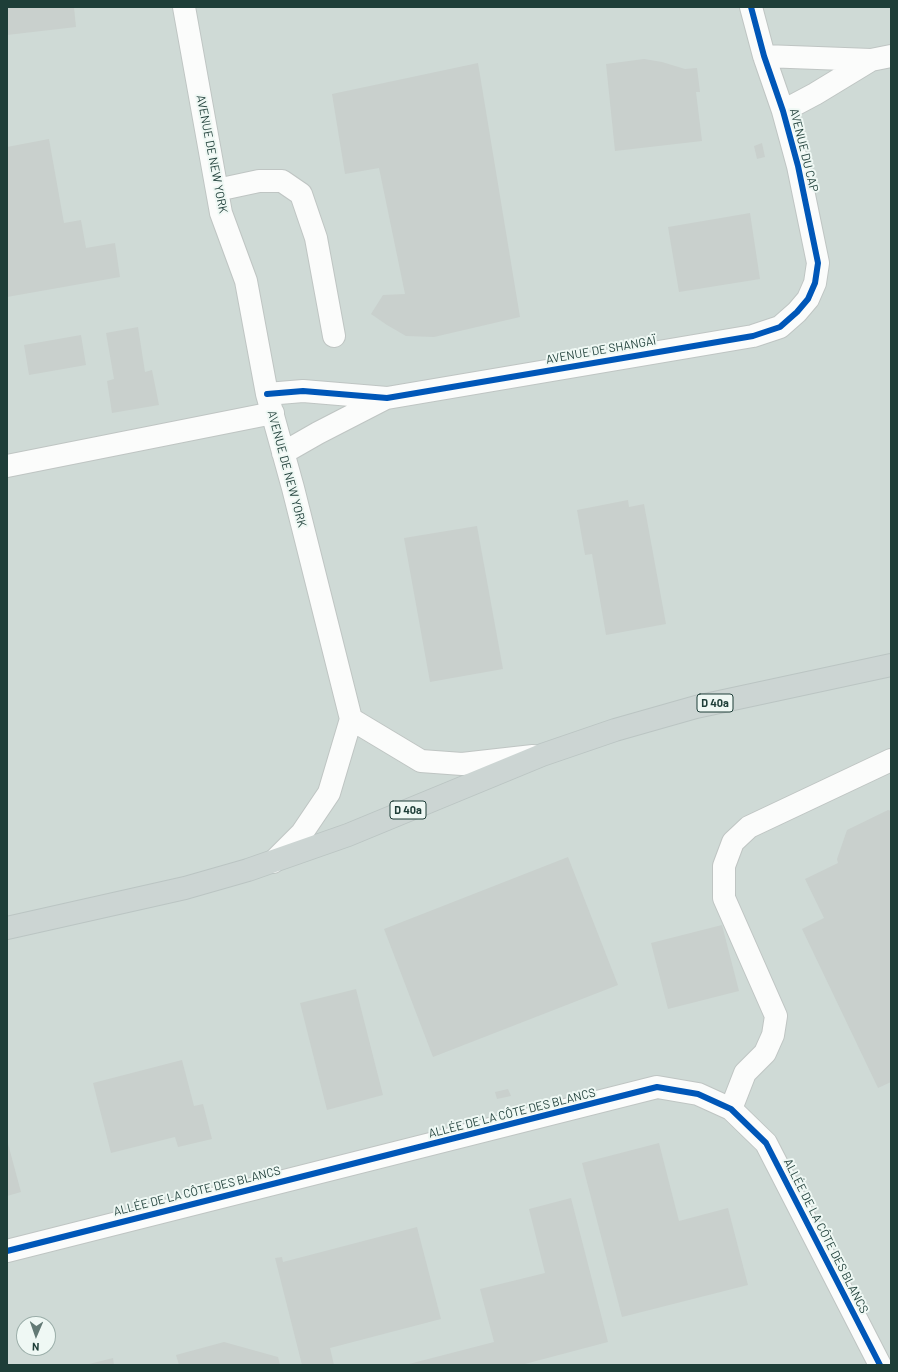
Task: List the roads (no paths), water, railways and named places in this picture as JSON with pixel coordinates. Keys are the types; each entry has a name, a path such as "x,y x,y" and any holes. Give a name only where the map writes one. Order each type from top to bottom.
{"main road":[{"name":"D 40a","path":"7,928 185,888 273,862 348,835 542,755 614,730 696,707 891,665"}],"street":[{"name":"AVENUE DE NEW YORK","path":"184,7 221,213 246,281 270,404 351,719"},
{"name":"AVENUE DU CAP","path":"752,7 764,56 783,111 798,166 818,263 815,283 808,299"},
{"path":"764,56 881,58"},
{"path":"783,111 881,58"},
{"path":"217,190 259,181 282,181 301,194 316,238 334,336"},
{"name":"AVENUE DE SHANGAÏ","path":"387,398 753,336 780,327 798,312 808,299"},
{"path":"7,466 270,404 303,392 387,398"},
{"path":"283,453 318,433 387,398"},
{"path":"273,862 302,834 329,793 351,719 421,761 462,764 542,755"},
{"path":"731,1109 745,1073 765,1053 773,1035 776,1016 724,898 724,866 733,842 749,827 891,760"},
{"name":"ALLÉE DE LA CÔTE DES BLANCS","path":"7,1251 657,1087 698,1094 731,1109 766,1143 880,1365"}]}
